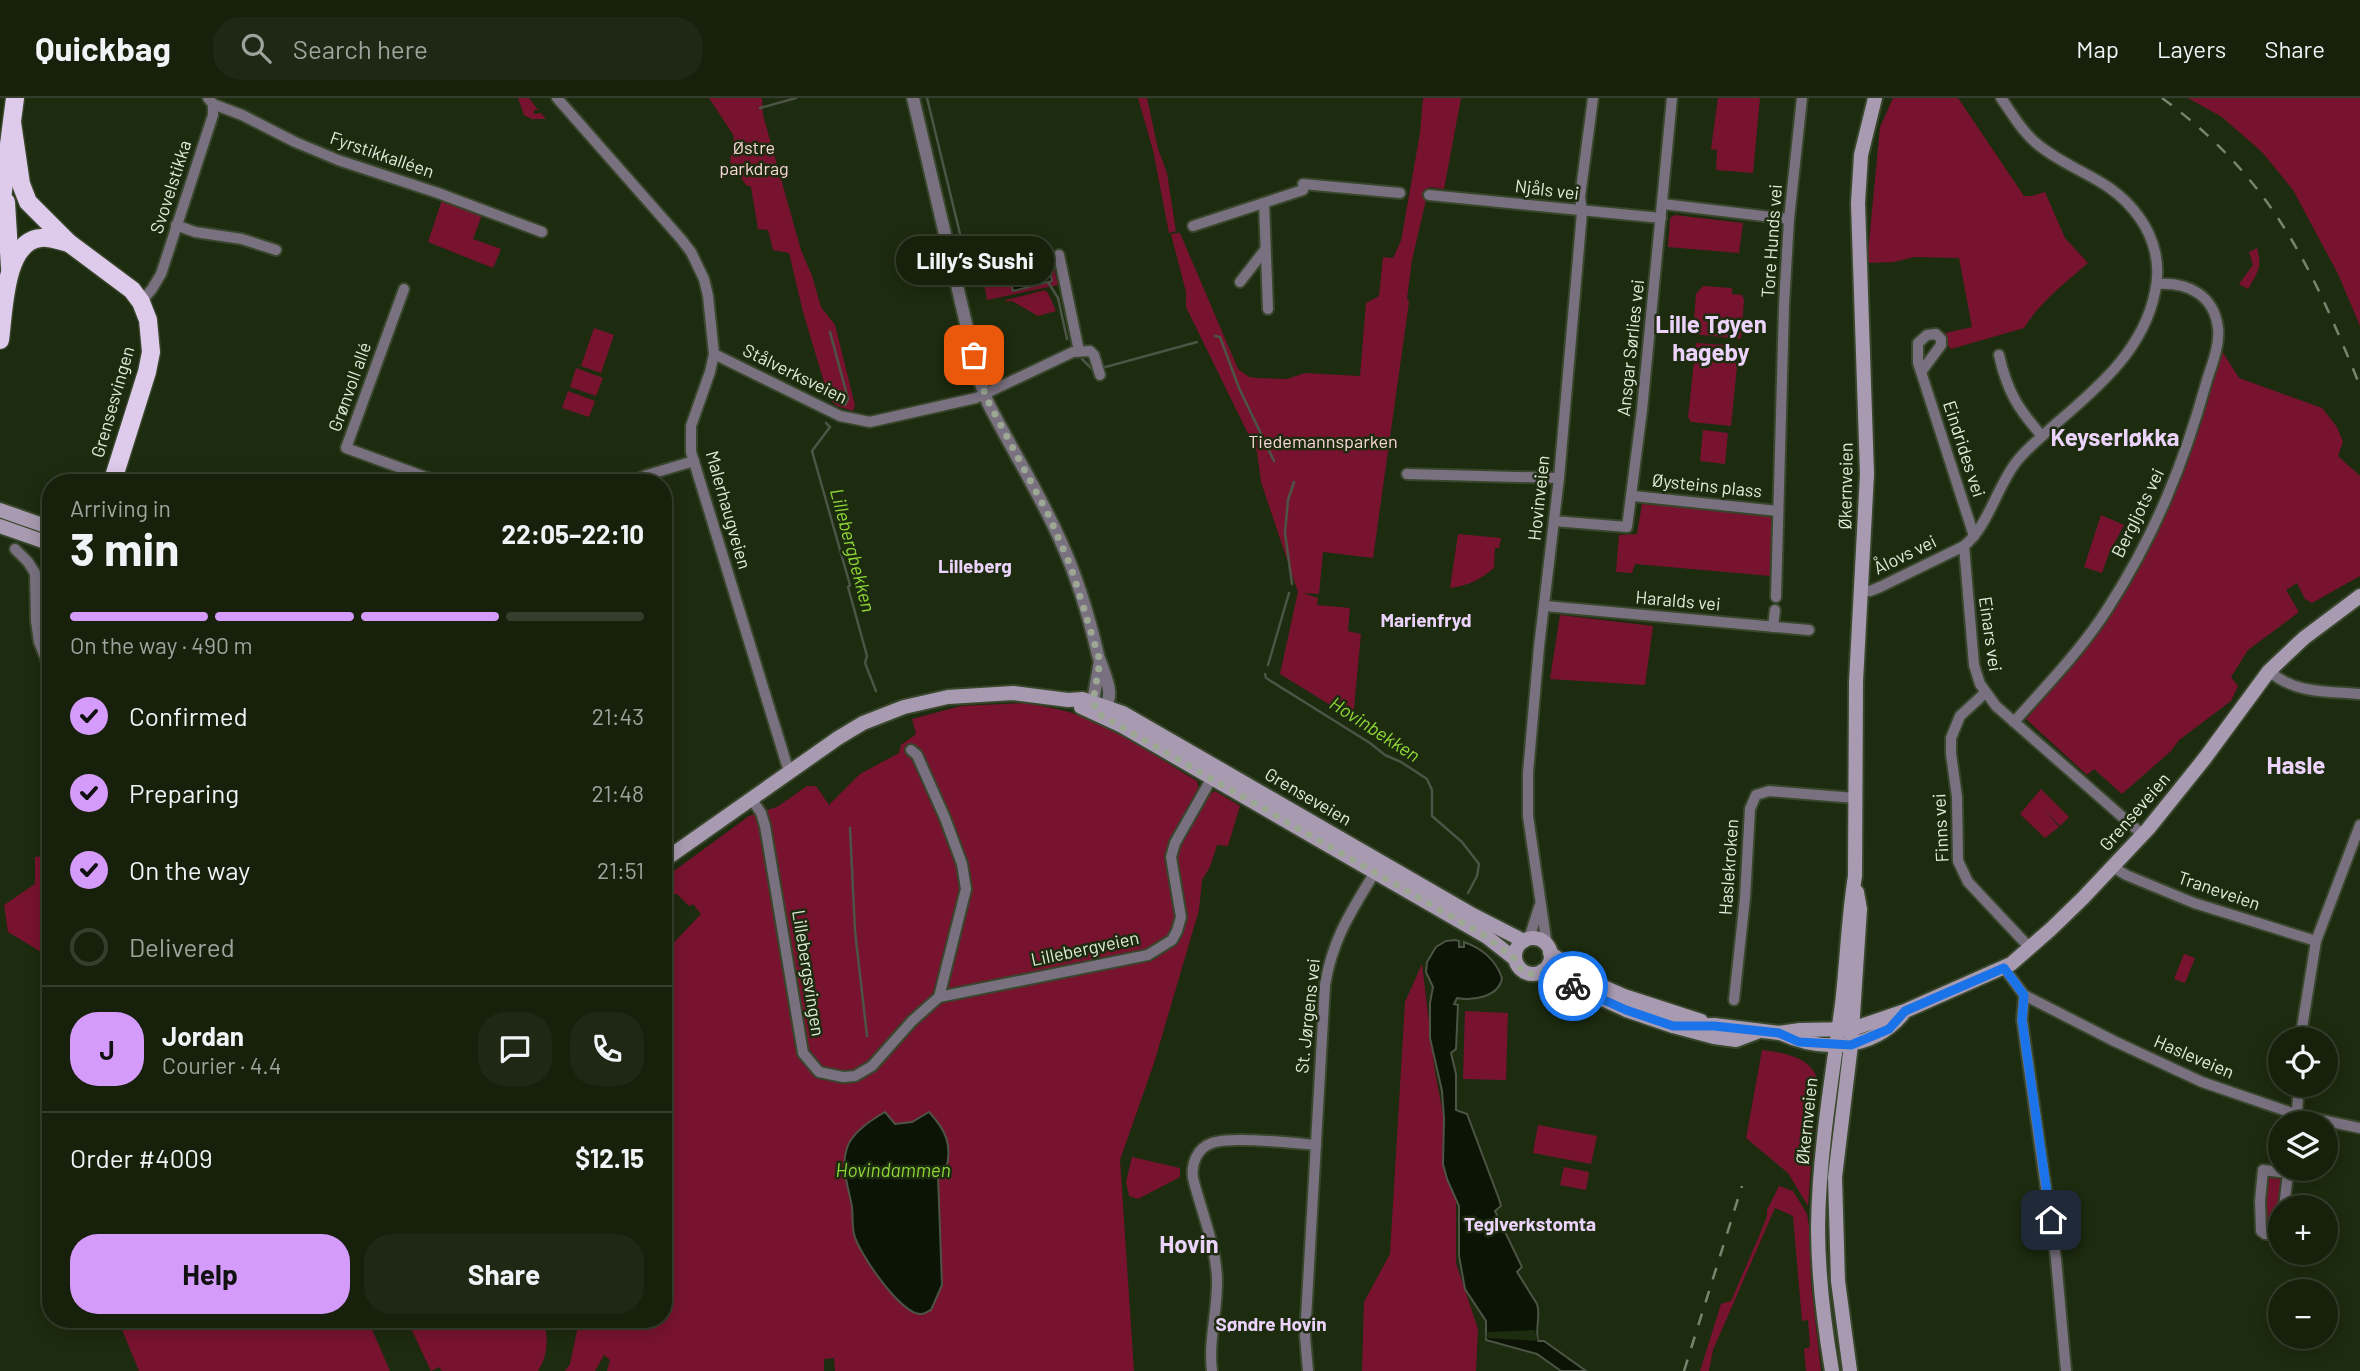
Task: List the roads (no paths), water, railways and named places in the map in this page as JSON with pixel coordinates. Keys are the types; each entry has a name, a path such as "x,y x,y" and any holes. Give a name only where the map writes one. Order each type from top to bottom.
{"highway":[{"path":"0,214 15,98"},
{"path":"12,122 21,184 26,199 36,213 69,243 137,296"},
{"path":"0,340 10,268 5,180"},
{"path":"10,268 16,256 31,241 44,238 69,243"},
{"name":"Grensesvingen","path":"115,474 149,362 150,329 137,296"}],"main road":[{"name":"Økernveien","path":"1832,1371 1822,1297 1818,1225 1822,1161 1842,1035 1849,908 1855,876 1856,692 1867,455 1858,203 1863,143 1875,98"},
{"path":"0,510 42,536"},
{"path":"0,526 42,528"},
{"name":"Grenseveien","path":"1673,1026 1714,1026 1779,1033 1800,1030 1842,1035 2004,968 2030,948 2143,835 2199,766 2269,671 2304,638 2360,596"},
{"name":"Grenseveien","path":"672,855 838,737 863,723 904,707 923,701 991,693 1083,699 1378,867 1487,937 1515,959"},
{"name":"Grenseveien","path":"1378,867 1526,940"},
{"path":"1526,940 1539,940 1548,949 1549,963 1535,974 1526,973 1515,959 1517,949 1526,940"},
{"name":"Grenseveien","path":"1548,949 1594,983 1714,1026"},
{"name":"Grenseveien","path":"1542,971 1626,1010 1673,1026 1736,1040 1759,1031"},
{"name":"Grenseveien","path":"1842,1035 1851,1045 1889,1029 1905,1011"},
{"name":"Økernveien","path":"1850,1371 1838,1281 1835,1185 1851,1045"}],"street":[{"name":"Malerhaugveien","path":"557,98 691,252 704,279 713,354 710,372 691,426 691,452 789,772"},
{"path":"913,98 979,379 1061,542 1076,581 1109,686 1099,707"},
{"name":"Hovinveien","path":"1548,949 1528,816 1527,789 1559,478 1582,212 1580,197 1593,98"},
{"name":"Ansgar Sørlies vei","path":"1554,521 1627,527 1633,496 1672,98"},
{"name":"Tore Hunds vei","path":"1776,597 1783,333 1789,219 1802,98"},
{"path":"1964,546 1974,536 2012,467 2108,377 2127,353 2146,323 2157,284 2154,245 2131,207 2100,180 2039,146 2020,126 2001,98"},
{"name":"Svovelstikka","path":"137,296 153,286 161,274 214,115 211,101"},
{"name":"Fyrstikkalléen","path":"211,101 338,160 438,193 542,232"},
{"path":"1193,226 1303,187 1400,193"},
{"name":"Njåls vei","path":"1429,195 1661,218"},
{"path":"1264,203 1268,309"},
{"path":"1663,204 1789,219"},
{"path":"176,225 195,232 242,239 276,250"},
{"path":"1240,282 1264,251"},
{"path":"1059,255 1079,351 1090,351 1099,370"},
{"name":"Bergljots vei","path":"2014,722 2073,655 2108,608 2158,518 2188,447 2216,347 2218,325 2210,307 2197,292 2175,283 2157,284"},
{"name":"Grønvoll allé","path":"404,289 346,448 415,474"},
{"name":"Stålverksveien","path":"713,354 834,414 870,422 985,395 1065,354 1079,351"},
{"path":"1998,355 2006,384 2014,400 2042,436"},
{"name":"Eindrides vei","path":"1921,372 1974,536"},
{"path":"650,474 694,461"},
{"path":"1407,474 1559,478"},
{"name":"Øysteins plass","path":"1633,496 1778,511"},
{"name":"Ålovs vei","path":"1861,591 1880,587 1964,546"},
{"name":"Einars vei","path":"1964,546 1974,665 1985,693 1996,706 2143,835"},
{"path":"15,549 29,562 35,573 36,621 42,650"},
{"name":"Haralds vei","path":"1545,606 1809,630"},
{"path":"1773,627 1775,610"},
{"path":"2269,671 2281,682 2296,687 2360,694"},
{"name":"Finns vei","path":"1985,693 1960,716 1951,738 1957,797 1958,861 1968,882 2030,948"},
{"path":"911,750 917,755 945,818 962,864 966,890 939,997"},
{"name":"Lillebergveien","path":"939,997 1149,955 1172,940 1181,917 1171,857 1175,843 1217,773"},
{"name":"Haslekroken","path":"1734,1000 1745,898 1748,827 1754,799 1760,793 1769,791 1856,798"},
{"name":"Lillebergsvingen","path":"751,798 761,813 765,826 803,1053 809,1063 819,1072 833,1076 855,1076 872,1066 912,1021 939,997"},
{"path":"2302,1027 2316,941 2360,825"},
{"name":"St. Jørgens vei","path":"1308,1371 1306,1336 1325,985 1329,961 1346,919 1378,867"},
{"name":"Traneveien","path":"2113,867 2126,875 2194,902 2316,941"},
{"name":"Hovinveien","path":"1526,940 1541,901"},
{"path":"2004,968 2024,995 2022,1020 2056,1259 2066,1371"},
{"name":"Hasleveien","path":"2024,995 2202,1082 2276,1111"},
{"name":"Hasleveien","path":"2338,1125 2360,1128"},
{"path":"1212,1371 1211,1345 1217,1275 1192,1169 1197,1155 1208,1144 1223,1141 1315,1145"},
{"path":"2268,1170 2263,1170 2260,1201 2261,1231 2268,1234"}],"water":[{"path":"1047,260 1052,281 1013,291 1008,270"},
{"path":"1446,941 1459,941 1459,947 1464,947 1464,942 1482,951 1492,960 1502,978 1496,990 1491,993 1477,998 1457,998 1454,1004 1458,1005 1456,1049 1451,1053 1456,1074 1456,1110 1467,1114 1499,1199 1501,1206 1495,1211 1522,1267 1517,1272 1537,1304 1538,1341 1544,1341 1586,1371 1561,1371 1537,1354 1486,1340 1486,1321 1465,1289 1459,1256 1459,1206 1443,1164 1442,1091 1430,1038 1433,987 1426,972 1427,962 1436,947"},
{"name":"Hovindammen","path":"885,1112 895,1124 912,1122 929,1112 943,1131 948,1145 946,1169 938,1176 942,1285 931,1310 922,1314 913,1312 892,1294 863,1254 854,1234 845,1155 849,1142 858,1132"}],"waterway":[{"name":"Lillebergbekken","path":"760,108 796,98"},
{"name":"Hovinbekken","path":"927,98 971,279 980,281 1009,273"},
{"name":"Hovinbekken","path":"1048,282 1058,298 1067,339"},
{"name":"Lillebergbekken","path":"830,332 848,399 845,405"},
{"name":"Hovinbekken","path":"1215,336 1220,337 1239,388 1274,461"},
{"name":"Hovinbekken","path":"1102,368 1197,342"},
{"name":"Hovinbekken","path":"1082,359 1096,370"},
{"name":"Lillebergbekken","path":"826,423 830,427 812,451 850,585 848,587 867,656 865,663 876,691"},
{"name":"Hovinbekken","path":"1292,584 1285,533 1288,500 1294,482"},
{"name":"Hovinbekken","path":"1268,665 1289,593"},
{"name":"Hovinbekken","path":"1265,674 1266,678 1427,779 1432,790 1432,816 1462,842 1479,864 1477,876 1468,893"},
{"name":"Lillebergbekken","path":"850,828 855,931 867,1036"}],"railway":[{"path":"2162,98 2200,128 2260,192 2305,263 2360,386"},
{"path":"1684,1371 1742,1186"}],"place":[{"name":"Lilly’s Sushi","path":"974,355"}],"district":[{"name":"Lille Tøyen hageby","path":"1711,339"},
{"name":"Keyserløkka","path":"2115,438"},
{"name":"Lilleberg","path":"975,566"},
{"name":"Marienfryd","path":"1426,620"},
{"name":"Hasle","path":"2296,766"},
{"name":"Teglverkstomta","path":"1530,1224"},
{"name":"Hovin","path":"1189,1245"},
{"name":"Søndre Hovin","path":"1271,1324"}],"park label":[{"name":"Østre parkdrag","path":"754,158"},
{"name":"Tiedemannsparken","path":"1323,442"}]}
